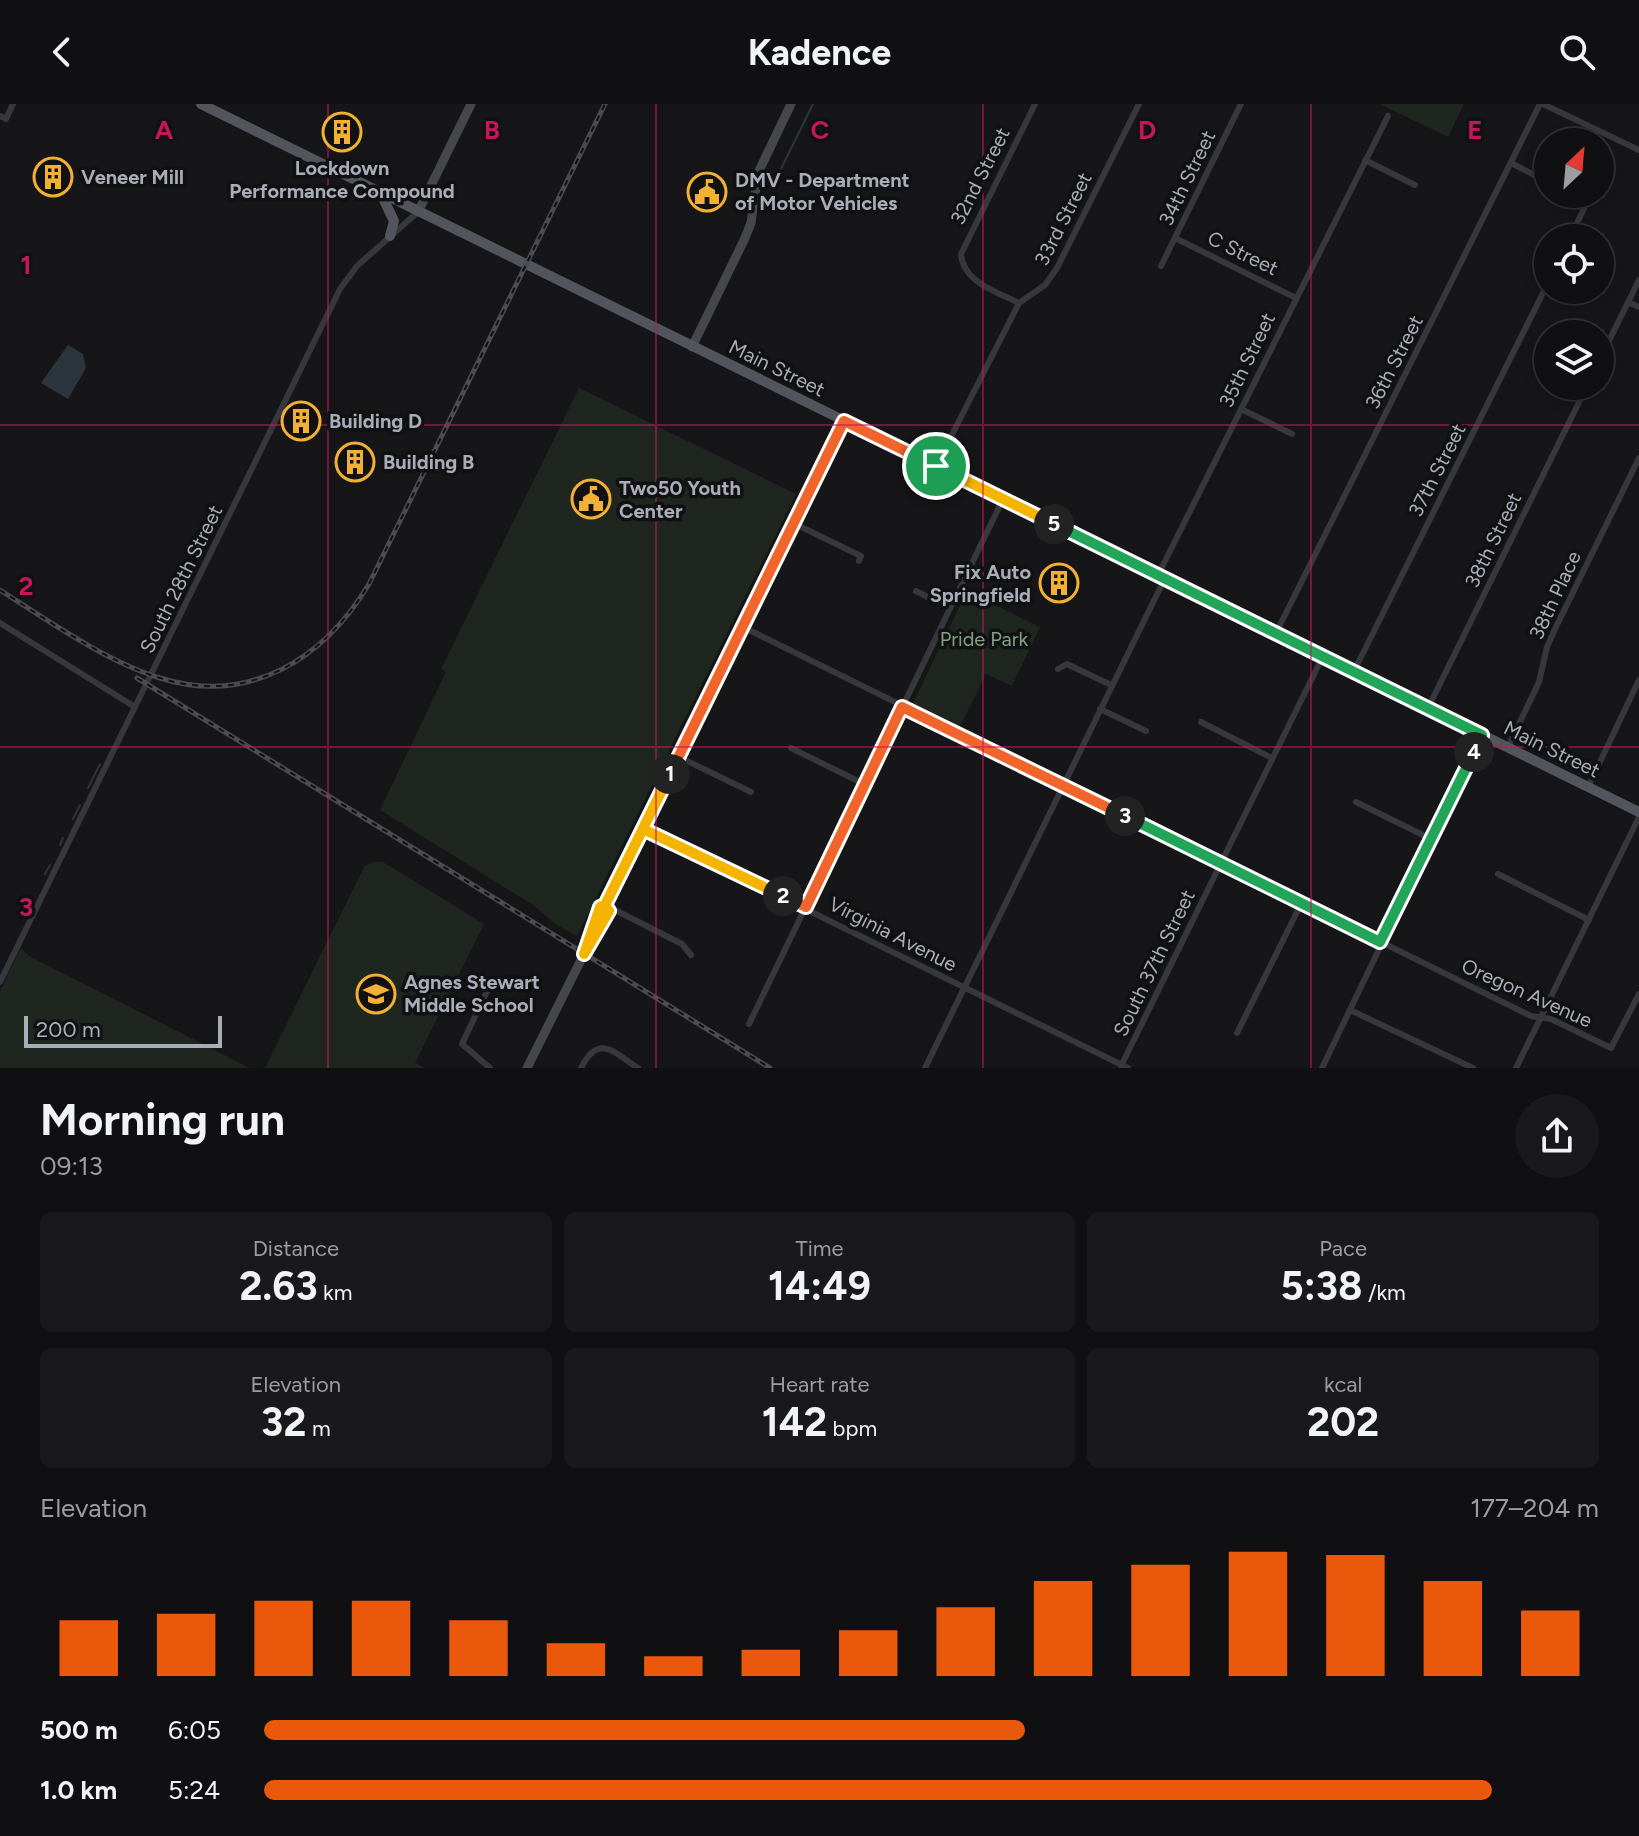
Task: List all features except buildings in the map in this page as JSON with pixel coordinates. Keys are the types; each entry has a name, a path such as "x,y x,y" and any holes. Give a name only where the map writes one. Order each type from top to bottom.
{"main road":[{"name":"Main Street","path":"201,104 1639,814"},
{"path":"381,194 394,221 390,236"}],"street":[{"path":"3,118 13,104"},
{"path":"418,212 471,104"},
{"path":"692,347 745,238 751,223 758,173 791,104"},
{"name":"32nd Street","path":"1019,303 967,274 961,254 1035,104"},
{"name":"33rd Street","path":"936,466 1019,303 1050,279 1139,104"},
{"name":"34th Street","path":"1161,266 1241,104"},
{"path":"1541,104 1639,150"},
{"name":"36th Street","path":"1276,633 1541,104"},
{"name":"35th Street","path":"925,1068 1100,709 1241,409 1388,116"},
{"path":"1365,160 1415,185"},
{"path":"1511,163 1534,175"},
{"name":"South 28th Street","path":"0,982 332,304 357,266 418,212"},
{"name":"C Street","path":"1175,238 1296,298"},
{"path":"1614,330 1639,280"},
{"path":"1628,302 1639,307"},
{"name":"37th Street","path":"1354,671 1538,304"},
{"name":"38th Street","path":"1428,708 1580,400"},
{"path":"1241,409 1292,434"},
{"path":"527,1068 584,954 600,907 605,905 844,421"},
{"name":"38th Place","path":"1508,747 1539,682 1547,647 1555,629 1639,458"},
{"path":"749,1024 1003,499"},
{"path":"793,523 861,556 859,561"},
{"path":"916,591 950,608"},
{"path":"0,623 135,707"},
{"name":"Oregon Avenue","path":"741,626 1380,942 1611,1048 1639,994"},
{"name":"South 37th Street","path":"1123,1067 1323,656"},
{"path":"1058,669 1067,664 1111,685"},
{"path":"1588,787 1639,680"},
{"path":"1100,709 1146,731"},
{"path":"1201,722 1272,758"},
{"path":"1322,1068 1482,735"},
{"path":"791,748 864,784"},
{"path":"679,757 751,792"},
{"path":"1356,802 1431,839"},
{"path":"1516,1068 1639,814"},
{"name":"Virginia Avenue","path":"643,829 806,907 1123,1067"},
{"path":"1498,874 1589,920"},
{"path":"1237,1033 1302,902"},
{"path":"605,905 682,944 691,955"},
{"path":"490,1068 462,1044 489,987 500,979"},
{"path":"1350,1010 1473,1068"},
{"path":"581,1068 591,1051 599,1047 638,1068"}],"green space":[{"path":"1380,104 1464,104 1448,137"},
{"path":"579,388 796,494 577,936 380,810 446,672 441,669"},
{"name":"Pride Park","path":"967,591 1040,627 1012,686 986,674 960,726 913,703"},
{"name":"Agnes Stewart Middle School","path":"373,862 383,862 484,924 415,1063 425,1068 265,1068 364,867"},
{"path":"21,948 29,956 250,1068 0,1068 0,991"}],"shaded area":[{"path":"68,345 83,354 86,368 68,399 41,383"}],"waterway":[{"path":"774,183 813,104"},
{"path":"88,788 100,764"},
{"path":"73,819 80,805"},
{"path":"60,845 63,838"},
{"path":"45,874 50,865"},
{"path":"27,911 33,900"}],"railway":[{"path":"0,590 119,662 160,678 193,685 224,686 253,680 281,670 307,654 351,611 369,584 605,104"},
{"path":"137,678 770,1068"}],"place":[{"name":"Lockdown Performance Compound","path":"342,132"},
{"name":"Veneer Mill","path":"53,177"},
{"name":"DMV - Department of Motor Vehicles","path":"707,192"},
{"name":"Building D","path":"301,421"},
{"name":"Building B","path":"355,462"},
{"name":"Two50 Youth Center","path":"591,499"},
{"name":"Fix Auto Springfield","path":"1059,583"},
{"name":"Agnes Stewart Middle School","path":"376,994"}],"route":[{"path":"936,466 844,421 741,626 643,829 621,874 605,905 600,907 584,954 609,911 605,905 643,829 806,907 902,707 1380,942 1482,735 936,466"}]}
